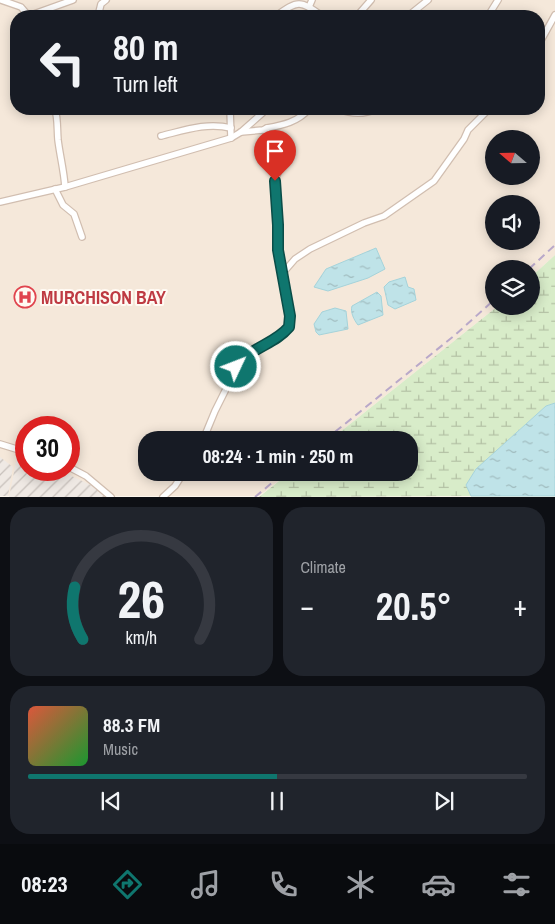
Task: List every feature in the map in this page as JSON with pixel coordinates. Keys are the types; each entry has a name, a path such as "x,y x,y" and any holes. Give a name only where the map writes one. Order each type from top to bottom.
{"street":[{"path":"1,0 21,7 24,10"},
{"path":"45,10 73,0"},
{"path":"309,7 312,0"},
{"path":"362,10 370,0"},
{"path":"416,10 428,0"},
{"path":"284,10 293,3 303,1 313,10"},
{"path":"545,33 555,15"},
{"path":"57,115 58,140 64,170 64,187"},
{"path":"230,115 232,138"},
{"path":"0,202 64,187 232,138 260,115"},
{"path":"241,132 263,130 294,121 302,115"},
{"path":"282,274 295,259 310,249 364,223 384,216 434,181 464,139 468,130 483,115"},
{"path":"161,136 205,125 218,124 231,128"},
{"path":"207,431 239,363 289,327 290,316 278,250 275,181 279,170 279,161 266,132 267,128"},
{"path":"55,189 63,205 74,214 82,237"},
{"path":"0,444 15,449"},
{"path":"80,473 111,496"},
{"path":"163,496 178,481"}],"shaded area":[{"path":"0,0 555,0 555,255 540,269 540,260 485,260 485,315 487,315 341,431 138,431 138,481 279,481 259,496 0,496"},
{"path":"0,457 13,467 8,496 0,496"},
{"path":"15,467 15,481 80,480 97,488 108,497 9,497"}],"green space":[{"path":"555,255 555,403 546,406 476,469 466,485 471,496 259,497 279,481 418,481 418,431 341,431 487,315 540,315 540,269"}],"water":[{"path":"376,248 385,269 368,278 328,291 314,287 326,269"},
{"path":"405,277 408,287 414,289 416,300 395,309 388,305 384,287 389,282"},
{"path":"377,292 381,296 383,315 358,325 353,316 352,306"},
{"path":"335,308 346,311 348,329 319,335 314,324 322,312"},
{"path":"555,403 555,496 471,496 466,485 476,469 546,406"}],"railway":[{"path":"539,260 555,245"},
{"path":"336,431 455,335 485,308"},
{"path":"255,497 274,481"}],"place":[{"name":"MURCHISON BAY","path":"25,297"}],"route":[{"path":"236,367 255,350 285,332 289,327 290,316 278,250 275,181"}]}
